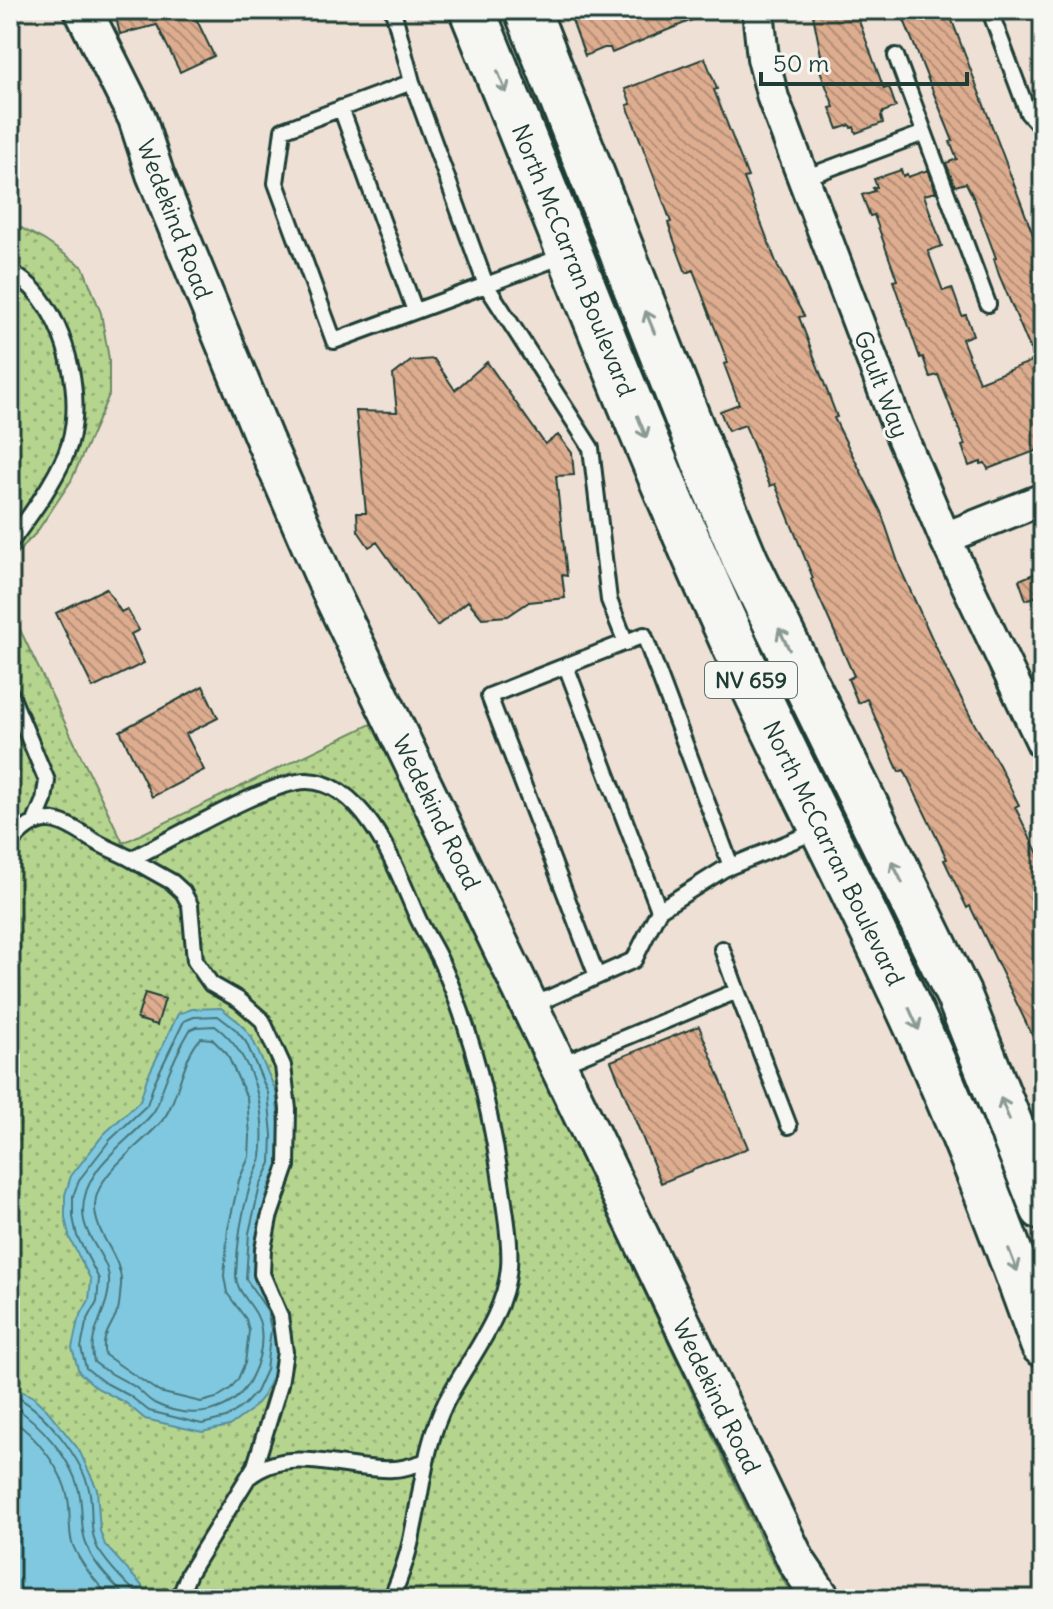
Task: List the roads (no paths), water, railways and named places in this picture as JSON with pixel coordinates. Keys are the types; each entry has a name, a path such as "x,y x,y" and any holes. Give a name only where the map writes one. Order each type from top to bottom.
{"main road":[{"name":"North McCarran Boulevard","path":"472,10 689,544 942,1083 1043,1344"},
{"name":"North McCarran Boulevard","path":"527,10 746,562 959,996 1043,1208"}],"street":[{"name":"Wedekind Road","path":"83,10 137,118 155,174 330,591 790,1548 822,1599"},
{"name":"Gault Way","path":"758,10 763,58 773,98 897,425 945,538 1043,744"},
{"path":"945,538 1043,499"}],"lane":[{"path":"393,10 412,82 486,285 591,448 609,600 626,643"},
{"path":"992,10 1028,113 1043,130"},
{"path":"896,56 988,304"},
{"path":"412,82 283,130 276,183 334,341 571,253"},
{"path":"341,108 415,311"},
{"path":"804,178 924,133"},
{"path":"10,271 35,290 57,326 70,365 75,406 67,451 41,501 10,543"},
{"path":"597,976 489,696 644,635 731,866"},
{"path":"566,666 659,910"},
{"path":"10,693 47,781 44,800 35,822 10,844"},
{"path":"131,859 274,789 307,781 333,787 354,802 399,872 417,917 441,962 463,1019 477,1066 498,1163 509,1266 497,1313 446,1402 424,1462 413,1534 391,1599"},
{"path":"35,822 56,820 66,823 172,882 183,892 190,905 195,961 202,974 211,984 239,1000 262,1020 283,1066 288,1109 287,1166 269,1218 262,1274 280,1316 285,1352 280,1384 255,1466 189,1573 179,1599"},
{"path":"530,1006 634,960 659,910 731,866 823,829"},
{"path":"722,949 789,1126"},
{"path":"559,1065 737,991"},
{"path":"248,1478 262,1466 287,1461 395,1470 424,1462"}],"water":[{"path":"221,1008 240,1023 252,1038 276,1091 280,1135 278,1165 268,1189 257,1235 254,1279 274,1307 278,1351 274,1373 263,1396 250,1411 229,1426 202,1432 145,1419 126,1403 97,1388 79,1372 72,1348 78,1320 89,1300 91,1280 70,1239 65,1218 65,1195 71,1176 104,1134 140,1101 147,1078 178,1014 192,1009"},
{"path":"10,1386 32,1396 79,1450 97,1489 100,1531 105,1545 154,1599 10,1599"}]}
